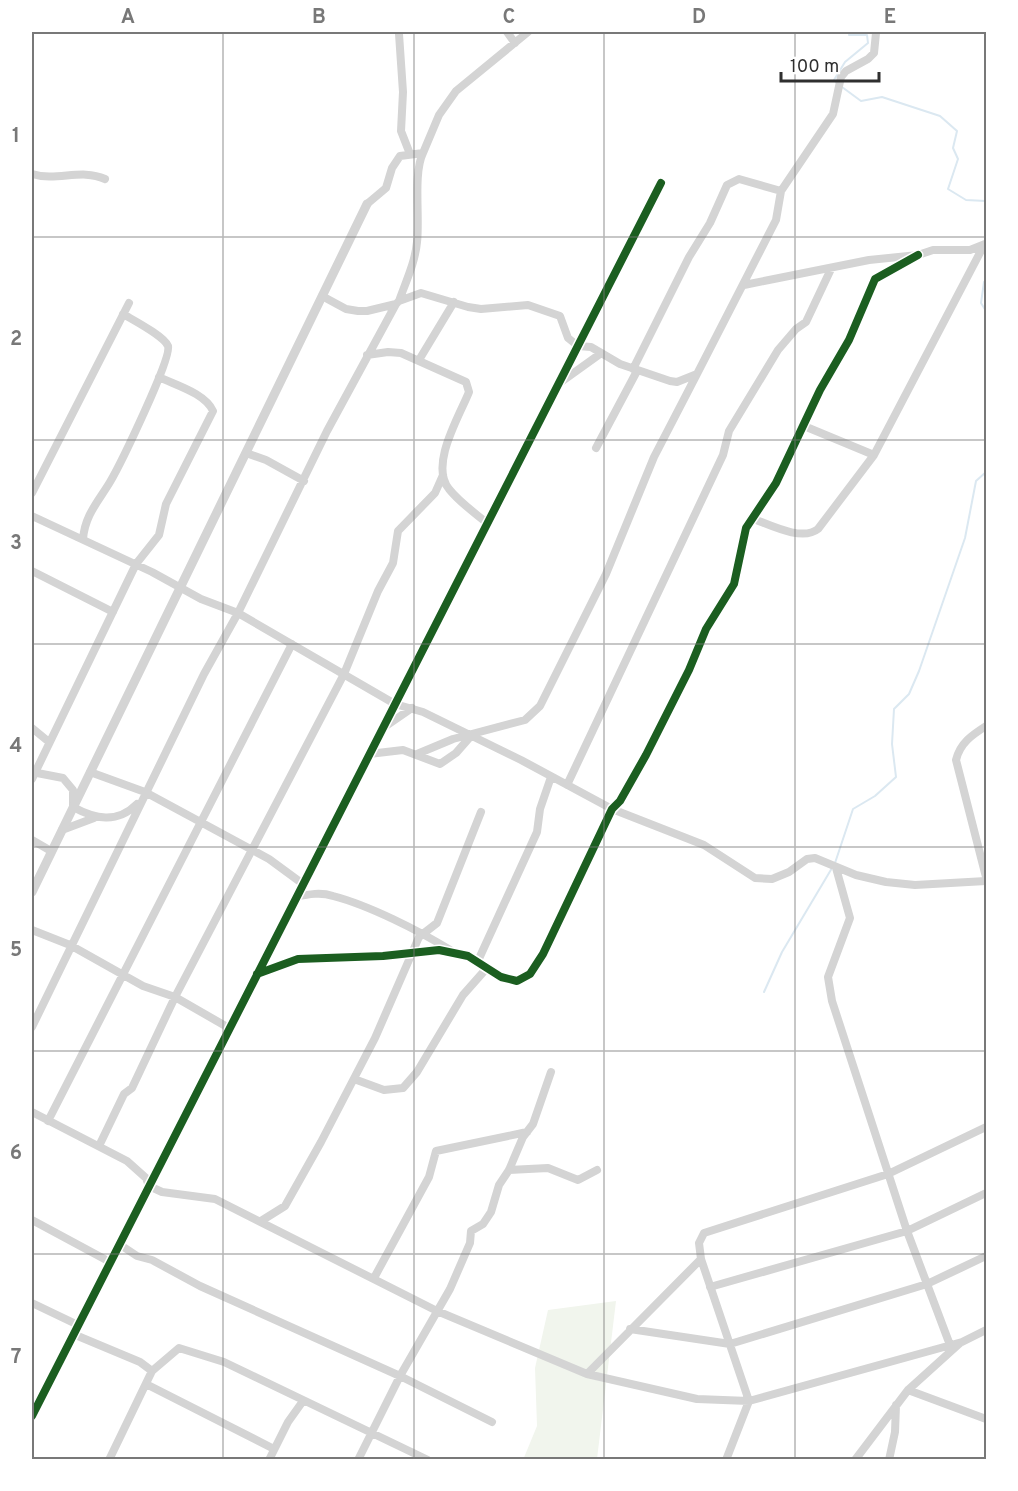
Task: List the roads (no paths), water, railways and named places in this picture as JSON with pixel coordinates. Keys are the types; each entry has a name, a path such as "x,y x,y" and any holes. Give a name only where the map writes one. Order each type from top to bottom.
{"street":[{"path":"507,32 514,43"},
{"path":"32,1027 204,674 238,613 367,354 397,302 415,259 420,198 418,181 423,153 439,115 456,91 528,32"},
{"path":"417,754 525,720 540,706 606,574 654,457 776,220 781,191 833,114 841,77 846,71 868,59 874,53 876,33"},
{"path":"399,34 403,92 401,131 410,154"},
{"path":"32,892 367,204 386,188 396,161 410,154 423,153"},
{"path":"32,174 53,179 88,173 105,179"},
{"path":"596,448 688,257 710,223 727,185 739,179 781,191"},
{"path":"32,1416 661,183"},
{"path":"296,897 314,894 333,896 423,933 452,951 468,956 501,977 517,981 530,974 543,954 612,808 620,801 646,755 689,670 710,622 734,584 743,536 751,518 776,483 854,331 874,279 918,255 933,250 970,250 985,244"},
{"path":"751,518 800,533 812,533 874,455 985,244"},
{"path":"744,285 869,260 918,255"},
{"path":"567,785 723,455 729,431 778,350 796,329 806,322 831,269"},
{"path":"322,296 346,309 358,311 397,302 421,293 481,309 528,306 554,312 562,319 568,338 578,346 591,347 600,354 635,370 677,382 698,374"},
{"path":"419,360 454,302"},
{"path":"32,493 129,303"},
{"path":"83,539 86,518 111,481 169,352 165,340 123,314"},
{"path":"99,1146 124,1094 136,1079 250,849 344,674 393,563 398,531 409,517 435,493 443,475 449,435 469,388 466,382 440,372 419,360 394,352 367,354"},
{"path":"558,385 600,354"},
{"path":"73,807 73,790 67,782 51,774 32,774 136,564 159,535 166,504 213,411 210,404 200,397 159,377"},
{"path":"804,426 874,455"},
{"path":"246,453 304,481"},
{"path":"443,475 448,489 487,523"},
{"path":"32,516 136,564 180,588 238,613 395,704 412,708 612,808 704,845 741,870 763,881 789,872 807,859 815,858 836,868 886,882 915,885 987,879 956,760 957,751 969,736 987,726"},
{"path":"32,571 113,612"},
{"path":"48,1121 292,644"},
{"path":"382,729 412,708"},
{"path":"32,728 49,742"},
{"path":"369,754 396,749 417,754 432,762 446,762 469,736"},
{"path":"90,772 202,823 287,871 303,884"},
{"path":"477,963 537,832 540,809 551,777"},
{"path":"73,807 94,818 109,819 131,810 144,796"},
{"path":"261,1221 285,1206 354,1079 411,954 423,933 437,923 481,812"},
{"path":"62,830 94,818"},
{"path":"32,840 51,852"},
{"path":"836,868 850,918 830,968 829,985 907,1231 950,1345"},
{"path":"32,930 70,945 124,976 175,997 229,1028"},
{"path":"257,974 298,959 452,951"},
{"path":"354,1079 384,1090 403,1088 411,1080 463,995 486,969"},
{"path":"358,1460 400,1376 437,1311 470,1243 471,1231 486,1220 496,1190 533,1124 550,1072"},
{"path":"55,1108 59,1127"},
{"path":"32,1112 127,1161 146,1178 149,1185 170,1194 215,1199 437,1311 587,1374 697,1399 749,1401 962,1342 987,1330"},
{"path":"726,1460 749,1401 700,1258 702,1236 713,1228 888,1174 987,1127"},
{"path":"374,1278 429,1177 436,1151 527,1132"},
{"path":"509,1170 548,1168 578,1180 597,1170"},
{"path":"710,1287 907,1231 987,1194"},
{"path":"32,1220 110,1262"},
{"path":"119,1244 137,1256 152,1260 200,1286 400,1376 492,1422"},
{"path":"630,1329 730,1344 927,1284 987,1256"},
{"path":"587,1374 700,1258"},
{"path":"32,1303 140,1362 152,1371"},
{"path":"855,1460 908,1390 962,1342"},
{"path":"109,1460 152,1371 173,1351 187,1349 224,1362 428,1460"},
{"path":"146,1384 274,1449"},
{"path":"908,1390 987,1419"},
{"path":"269,1460 288,1422 303,1401"},
{"path":"889,1460 896,1432 896,1405"}],"waterway":[{"path":"838,84 834,80 845,62 868,43 867,35 849,35 850,32"},
{"path":"842,87 861,101 882,97 940,116 957,131 953,148 958,159 948,189 966,200 986,201"},
{"path":"986,280 981,303 986,311"},
{"path":"835,863 853,809 875,796 896,777 892,744 894,709 909,694 919,671 965,538 976,481 986,472"},
{"path":"764,992 782,952 832,868"}]}
